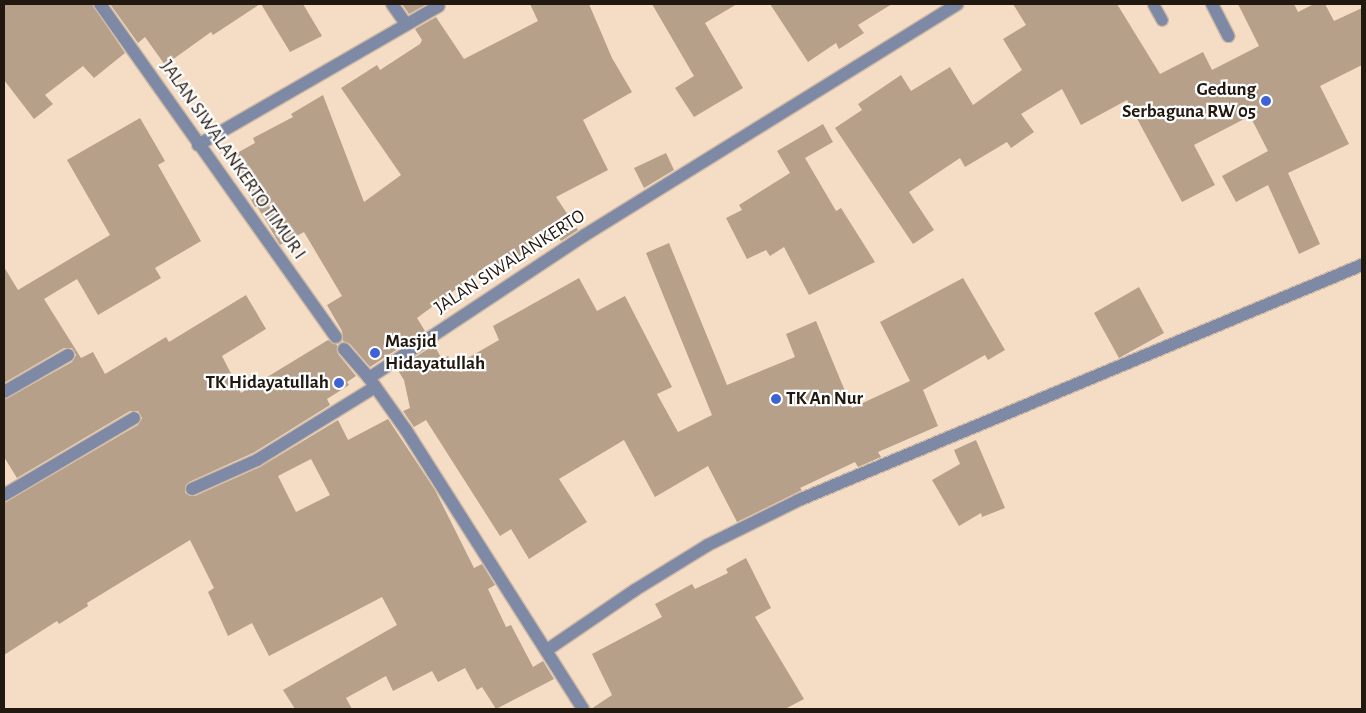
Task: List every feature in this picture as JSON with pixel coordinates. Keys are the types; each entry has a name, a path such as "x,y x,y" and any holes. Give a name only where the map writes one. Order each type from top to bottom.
{"street":[{"name":"JALAN SIWALANKERTO TIMUR I","path":"100,4 198,145 336,337"},
{"path":"392,4 406,24"},
{"name":"JALAN SIWALANKERTO","path":"192,489 257,460 577,241 957,4"},
{"path":"1212,4 1228,36"},
{"path":"198,145 439,6"},
{"path":"546,650 708,545 799,500 1362,264"},
{"path":"344,349 372,382 583,709"},
{"path":"4,392 68,355"},
{"path":"4,495 134,418"}],"lane":[{"path":"1153,4 1162,20"}],"building":[{"path":"4,4 92,4 125,53 94,78 83,66 45,95 53,104 34,119 4,80"},
{"path":"110,4 260,4 213,35 211,32 165,65 145,37 138,43"},
{"path":"261,4 303,4 322,36 290,52"},
{"path":"402,4 427,4 409,14"},
{"path":"530,4 589,4 612,58 632,92 583,120 608,170 556,197 578,230 561,241 555,232 487,278 482,270 417,318 425,331 370,367 350,344 343,341 342,331 327,305 342,296 304,232 280,245 257,206 255,207 228,158 255,143 253,138 293,117 291,114 323,95 364,202 401,175 341,88 377,65 380,70 420,44 422,40 415,29 436,17 464,59 538,21"},
{"path":"652,4 737,4 705,23 743,88 694,117 675,88 694,76"},
{"path":"770,4 892,4 858,25 864,33 839,49 836,43 808,62"},
{"path":"1013,4 1117,4 1160,74 1203,52 1212,70 1259,46 1238,4 1294,4 1298,12 1314,4 1325,4 1334,21 1362,8 1362,65 1320,86 1349,144 1288,173 1320,244 1299,254 1268,185 1236,202 1222,176 1268,151 1250,116 1194,145 1215,185 1182,202 1127,100 1081,125 1062,89 1021,114 1034,132 1011,148 1007,142 965,167 960,158 909,192 934,230 913,244 835,128 862,110 858,104 901,75 911,91 950,67 973,105 1022,70 1003,39 1026,25"},
{"path":"140,118 165,161 158,165 201,241 155,268 161,278 98,315 77,279 44,299 81,358 93,352 105,374 166,337 169,342 246,295 266,329 222,356 241,393 328,340 337,345 338,354 356,376 347,382 349,385 327,399 330,405 253,453 189,482 185,493 195,496 260,467 338,420 348,440 388,419 435,490 474,568 482,564 495,585 488,589 506,627 511,625 533,667 543,661 554,679 496,709 482,687 477,690 465,668 438,682 432,671 393,691 386,676 346,698 352,709 295,709 283,690 397,625 382,597 269,656 252,623 228,636 208,592 214,588 190,540 87,603 88,606 59,624 57,621 4,655 4,503 138,425 142,418 138,411 130,411 17,478 4,457 4,400 72,362 76,355 72,348 64,348 4,383 4,267 18,290 110,235 67,160","holes":["311,459 330,495 296,512 278,476"]},
{"path":"823,124 833,142 805,158 836,211 841,208 875,262 809,295 784,247 770,256 766,250 747,259 726,218 742,210 739,205 790,173 777,151"},
{"path":"666,153 674,170 644,188 634,168"},
{"path":"669,243 727,385 795,357 786,334 816,321 852,408 910,381 880,322 963,278 1005,350 988,360 985,355 923,390 938,426 878,452 881,457 858,467 855,462 800,488 802,490 737,522 708,466 655,497 624,440 559,479 587,522 529,559 511,529 500,536 426,420 414,427 403,411 410,408 404,380 397,369 434,345 442,359 448,356 454,366 499,340 493,326 579,278 597,311 625,296 672,387 657,394 678,432 712,415 646,253"},
{"path":"1139,287 1164,333 1119,358 1094,313"},
{"path":"976,440 1005,508 982,517 981,513 959,526 932,480 960,464 954,450"},
{"path":"746,558 771,608 755,617 804,699 785,709 591,709 612,695 592,654 662,617 655,604 692,584 695,589 728,573 726,569"}],"place":[{"name":"Gedung Serbaguna RW 05","path":"1266,101"},
{"name":"Masjid Hidayatullah","path":"375,353"},
{"name":"TK Hidayatullah","path":"339,383"},
{"name":"TK An Nur","path":"776,399"}]}
